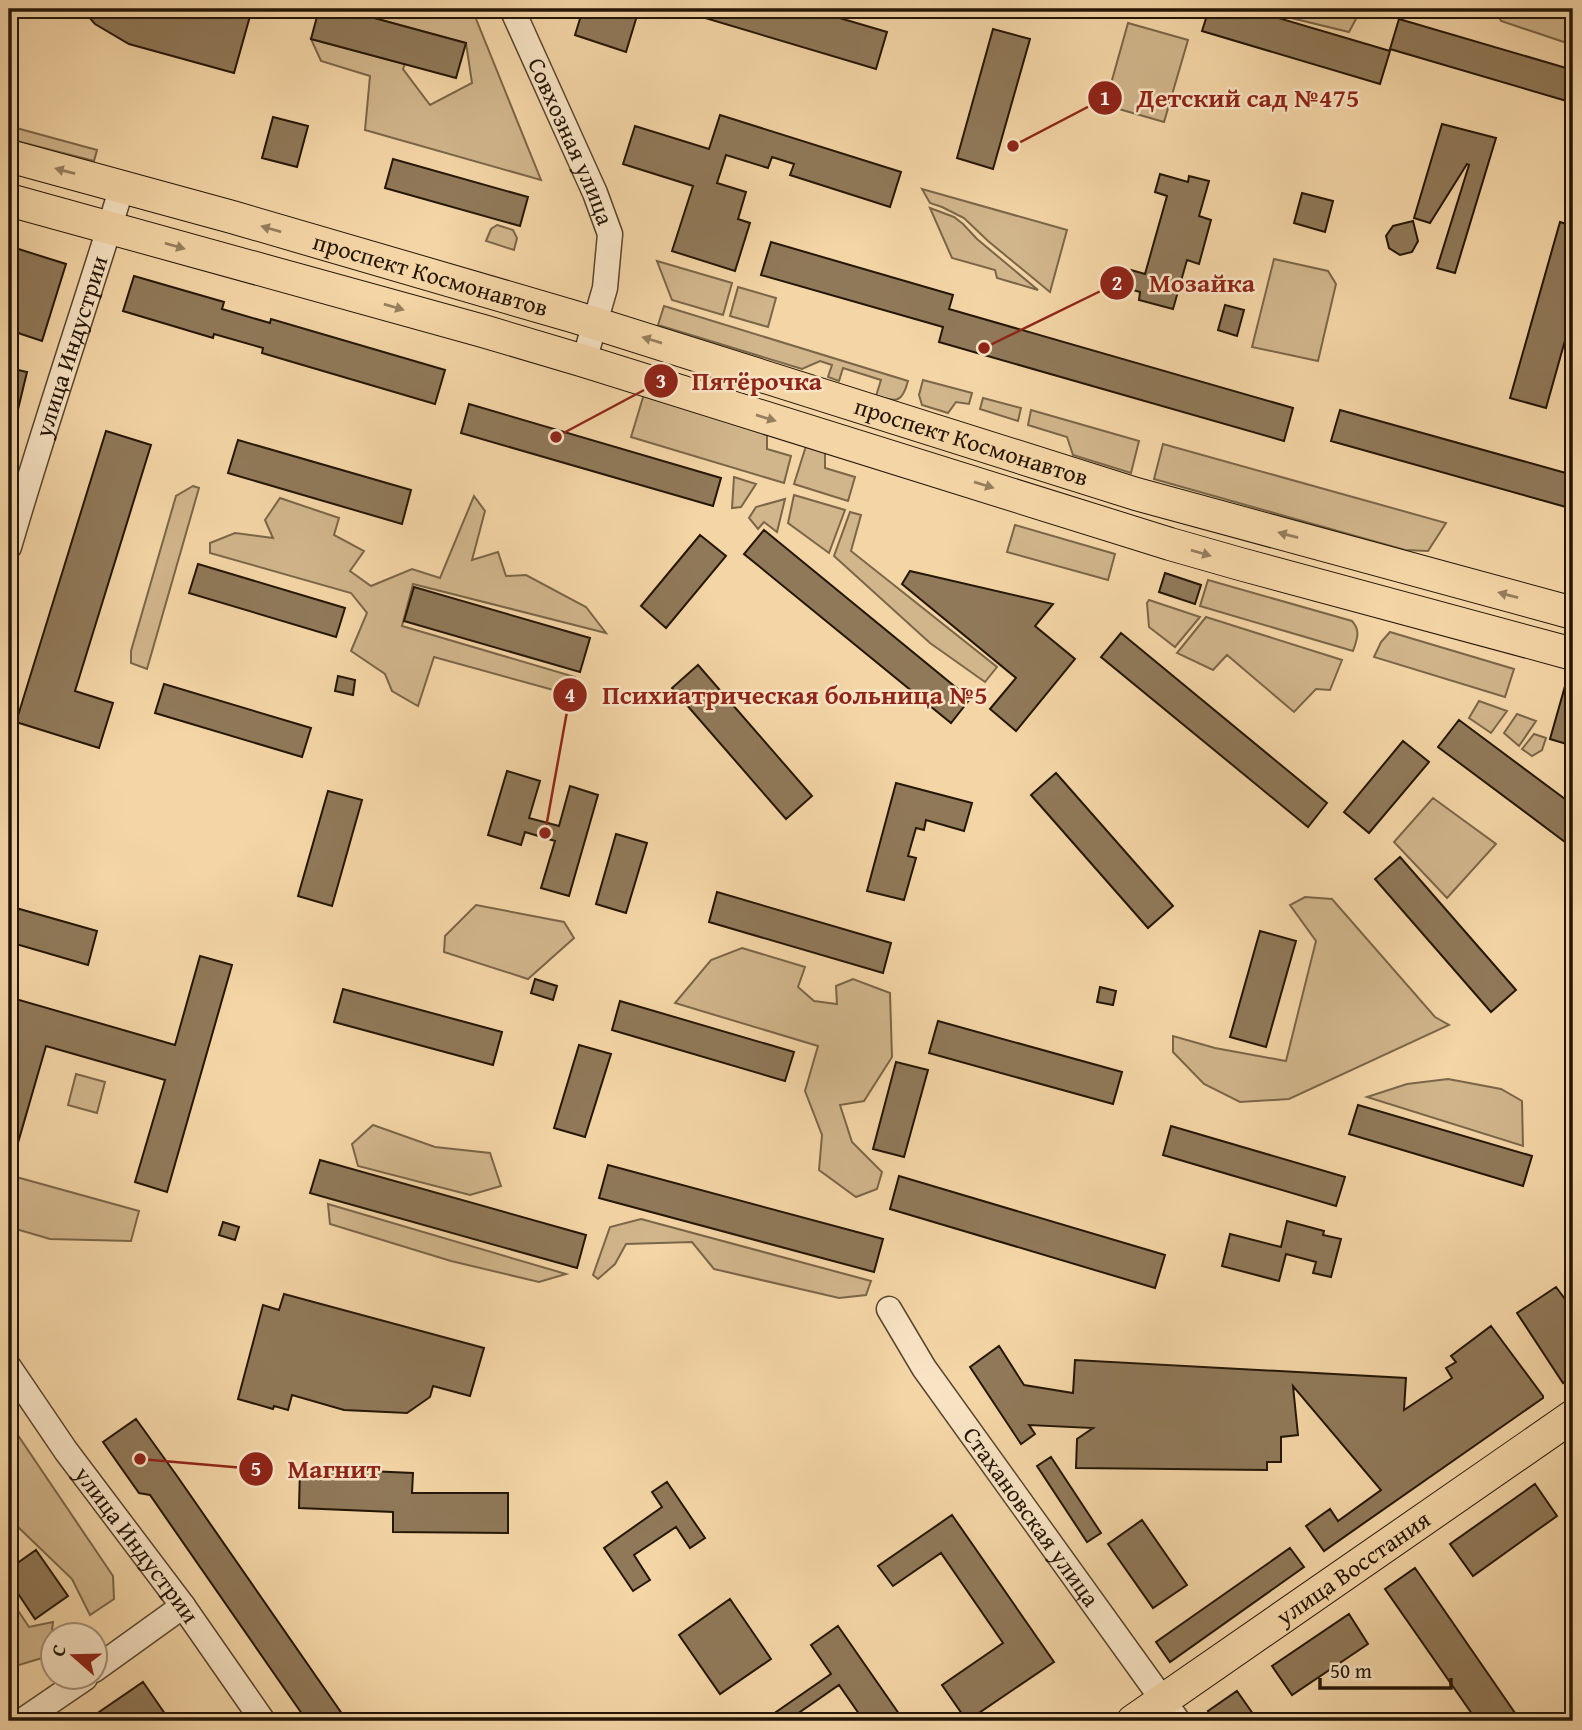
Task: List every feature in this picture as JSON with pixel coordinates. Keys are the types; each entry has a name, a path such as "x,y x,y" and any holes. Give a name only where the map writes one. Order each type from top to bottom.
{"main road":[{"name":"проспект Космонавтов","path":"9,156 595,323 1136,494 1573,613"},
{"name":"проспект Космонавтов","path":"9,200 483,331 1193,551 1573,654"},
{"name":"улица Восстания","path":"1133,1721 1171,1711 1573,1416"}],"street":[{"name":"Совхозная улица","path":"512,9 595,193 610,234 605,288 584,361"},
{"name":"улица Индустрии","path":"9,547 122,187"},
{"name":"Стахановская улица","path":"889,1309 924,1368 1171,1711"},
{"name":"улица Индустрии","path":"9,1367 66,1451 183,1606 263,1721"},
{"path":"108,1660 183,1606"},
{"path":"22,1721 64,1692"}],"shaded area":[{"path":"341,9 472,9 541,180 365,130 370,76 321,61 311,39 405,64 403,69 430,105 472,83 466,43"},
{"path":"1254,9 1320,9 1357,17 1349,32"},
{"path":"1495,9 1573,9 1573,45 1501,21"},
{"path":"1128,23 1188,40 1164,122 1105,105"},
{"path":"9,126 97,150 94,161 9,139"},
{"path":"922,189 1067,230 1050,292 964,218 930,203"},
{"path":"930,208 954,217 1038,290 997,278 995,270 952,258"},
{"path":"497,225 513,230 517,238 514,250 486,241 491,229"},
{"path":"1274,259 1328,271 1336,284 1318,361 1252,347"},
{"path":"657,261 732,283 723,315 672,300"},
{"path":"738,287 776,298 768,327 730,316"},
{"path":"664,306 908,381 906,388 898,399 883,398 876,396 881,380 843,368 839,381 828,377 832,365 820,361 802,369 658,325"},
{"path":"923,380 972,393 969,404 956,402 948,413 922,405 919,395"},
{"path":"644,394 767,435 767,449 791,456 784,483 631,437"},
{"path":"983,398 1021,408 1018,421 980,409"},
{"path":"1031,410 1139,441 1131,473 1073,455 1067,437 1028,425"},
{"path":"1163,444 1446,523 1428,551 1405,550 1154,479"},
{"path":"806,446 825,452 825,468 855,477 848,501 794,484"},
{"path":"734,477 756,484 741,507 732,508"},
{"path":"193,486 199,488 147,669 131,663 131,651 176,496"},
{"path":"794,495 845,510 829,553 788,523"},
{"path":"474,496 485,511 472,560 498,552 506,576 526,575 586,607 606,633 413,584 402,626 575,677 579,697 434,657 418,706 392,691 385,674 351,651 367,613 351,593 210,553 210,543 235,533 273,538 265,520 280,498 339,518 334,535 364,551 350,571 371,586 412,569 440,578"},
{"path":"785,499 777,532 764,522 758,529 749,518 756,507"},
{"path":"850,512 861,515 851,551 997,667 985,682 930,643 834,556"},
{"path":"1015,525 1115,554 1108,580 1007,552"},
{"path":"1208,580 1352,621 1357,632 1353,651 1200,606"},
{"path":"1149,600 1200,617 1175,647 1149,627"},
{"path":"1206,617 1342,660 1330,690 1316,689 1294,712 1227,655 1213,670 1177,653"},
{"path":"1390,632 1514,669 1505,697 1374,657 1381,642"},
{"path":"1479,701 1507,711 1491,733 1469,718"},
{"path":"1517,714 1536,721 1519,746 1504,733"},
{"path":"1534,734 1546,738 1542,750 1532,756 1522,749"},
{"path":"1433,798 1496,844 1447,898 1394,842"},
{"path":"1305,897 1332,899 1435,1017 1449,1025 1289,1099 1240,1102 1204,1084 1173,1052 1173,1036 1215,1048 1286,1061 1316,941 1290,905"},
{"path":"476,905 564,922 574,938 528,979 444,952 445,936"},
{"path":"742,948 805,967 798,987 814,1001 837,1004 836,986 853,979 890,993 892,1057 864,1101 840,1105 852,1142 882,1172 877,1189 856,1197 819,1170 822,1135 805,1091 818,1046 675,1003 711,960"},
{"path":"76,1074 105,1082 97,1113 68,1105"},
{"path":"1448,1079 1501,1089 1522,1101 1523,1146 1367,1097 1407,1084"},
{"path":"373,1125 435,1147 490,1153 501,1186 470,1195 358,1166 352,1144"},
{"path":"9,1175 139,1211 131,1241 50,1239 9,1227"},
{"path":"328,1204 566,1274 539,1282 451,1261 330,1224"},
{"path":"641,1219 871,1281 866,1295 839,1298 714,1269 692,1242 626,1244 615,1264 598,1279 593,1275 610,1227"},
{"path":"9,1422 113,1576 114,1599 90,1615 72,1579 17,1526 9,1530"},
{"path":"9,1597 29,1627 38,1625 38,1659 9,1668"}],"building":[{"path":"82,9 252,9 234,73 129,44 95,24"},
{"path":"319,9 341,9 466,43 456,78 311,39"},
{"path":"583,9 639,9 626,52 575,35"},
{"path":"685,9 809,9 887,32 876,69 685,12"},
{"path":"1209,9 1248,9 1390,51 1380,84 1202,31"},
{"path":"1399,19 1573,70 1570,102 1390,49"},
{"path":"993,29 1030,39 993,169 957,158"},
{"path":"720,115 901,172 890,207 790,175 794,164 772,157 768,168 726,155 717,183 746,192 738,219 750,223 735,271 672,251 693,186 623,164 635,126 709,149"},
{"path":"273,117 308,126 297,167 262,158"},
{"path":"1442,124 1496,138 1455,273 1437,268 1469,165 1467,164 1430,223 1414,218"},
{"path":"393,159 528,197 520,226 385,188"},
{"path":"1160,174 1188,182 1189,176 1209,181 1199,216 1211,220 1199,264 1187,260 1173,309 1139,300 1140,292 1126,288 1131,270 1145,274 1167,196 1155,192"},
{"path":"1302,193 1333,201 1325,232 1294,223"},
{"path":"1413,221 1418,241 1412,252 1400,255 1389,248 1386,236 1393,226"},
{"path":"1560,222 1573,226 1573,312 1546,408 1510,398"},
{"path":"771,242 953,295 949,309 1293,408 1284,441 939,342 943,327 761,275"},
{"path":"9,246 66,264 42,341 9,330"},
{"path":"134,276 224,302 222,309 270,323 271,319 445,370 435,404 262,353 263,348 214,334 213,338 123,311"},
{"path":"1225,305 1244,310 1237,336 1218,330"},
{"path":"9,368 27,372 14,426 9,425"},
{"path":"469,404 721,478 713,506 461,433"},
{"path":"1340,410 1573,475 1573,509 1331,441"},
{"path":"106,431 151,445 75,691 113,703 99,748 16,722"},
{"path":"238,440 411,490 402,524 228,473"},
{"path":"764,530 970,699 951,723 744,554"},
{"path":"700,535 726,556 666,628 641,606"},
{"path":"198,564 345,608 336,637 189,593"},
{"path":"910,571 1053,604 1035,626 1075,659 1016,731 990,709 1016,678 902,584"},
{"path":"1165,573 1201,585 1195,604 1159,592"},
{"path":"414,587 590,638 580,672 404,621"},
{"path":"1121,633 1327,803 1308,827 1101,657"},
{"path":"698,665 812,796 786,819 672,688"},
{"path":"1569,672 1573,672 1573,746 1550,739"},
{"path":"338,676 355,680 353,695 335,691"},
{"path":"164,684 311,728 302,757 155,713"},
{"path":"1459,720 1573,805 1573,848 1438,747"},
{"path":"1403,741 1429,762 1369,833 1344,812"},
{"path":"507,771 540,781 529,818 559,826 570,786 598,795 569,896 541,888 555,841 525,832 521,845 488,835"},
{"path":"1056,773 1173,906 1148,928 1031,795"},
{"path":"896,783 972,803 964,831 926,820 924,830 916,828 908,856 916,858 904,900 867,891"},
{"path":"328,791 362,800 332,906 298,896"},
{"path":"616,834 647,843 626,913 596,904"},
{"path":"1400,857 1516,990 1491,1012 1375,879"},
{"path":"717,892 891,943 883,973 709,922"},
{"path":"9,906 97,931 88,965 9,942"},
{"path":"1260,931 1296,941 1266,1047 1230,1037"},
{"path":"200,956 232,965 167,1192 135,1182 165,1080 46,1046 13,1160 9,1159 9,997 175,1045"},
{"path":"535,979 557,986 553,1000 531,993"},
{"path":"1100,987 1116,991 1113,1005 1097,1002"},
{"path":"343,989 502,1032 493,1065 334,1022"},
{"path":"620,1001 794,1052 785,1081 612,1030"},
{"path":"938,1021 1122,1072 1113,1104 929,1053"},
{"path":"579,1045 611,1054 585,1137 554,1128"},
{"path":"896,1062 928,1070 904,1157 873,1149"},
{"path":"1358,1105 1532,1156 1523,1186 1349,1134"},
{"path":"1171,1126 1345,1177 1336,1206 1163,1155"},
{"path":"320,1160 586,1235 577,1268 310,1193"},
{"path":"608,1165 883,1239 874,1272 599,1198"},
{"path":"899,1176 1165,1255 1155,1288 890,1209"},
{"path":"1287,1221 1324,1231 1323,1235 1341,1239 1331,1277 1313,1273 1316,1262 1286,1254 1279,1281 1222,1266 1230,1234 1281,1247"},
{"path":"223,1222 239,1227 235,1240 219,1235"},
{"path":"1556,1287 1565,1299 1573,1293 1573,1376 1563,1383 1517,1313"},
{"path":"284,1294 484,1348 470,1396 433,1386 430,1397 407,1413 344,1410 292,1395 288,1410 274,1406 273,1409 238,1399 263,1305 279,1310"},
{"path":"1491,1326 1543,1398 1324,1551 1306,1526 1330,1509 1338,1521 1381,1490 1293,1386 1298,1435 1281,1437 1281,1462 1267,1462 1267,1470 1076,1468 1077,1439 1093,1428 1029,1425 1035,1434 1021,1444 970,1367 999,1346 1024,1385 1073,1393 1075,1360 1406,1378 1404,1410 1452,1378 1446,1368 1456,1362 1451,1356"},
{"path":"136,1419 347,1721 307,1721 150,1495 139,1493 103,1442"},
{"path":"1051,1457 1101,1533 1087,1542 1037,1466"},
{"path":"300,1468 413,1473 412,1493 508,1493 508,1533 393,1532 393,1512 299,1508"},
{"path":"667,1482 705,1538 690,1548 676,1527 634,1555 650,1580 633,1591 604,1548 662,1507 652,1492"},
{"path":"1535,1484 1557,1516 1473,1576 1450,1544"},
{"path":"952,1515 1054,1662 967,1721 942,1685 1003,1643 941,1553 893,1586 878,1566"},
{"path":"1142,1520 1187,1585 1153,1608 1108,1544"},
{"path":"1290,1548 1304,1567 1170,1662 1156,1642"},
{"path":"36,1550 68,1596 35,1619 9,1580 9,1569"},
{"path":"1415,1568 1515,1713 1503,1721 1477,1721 1385,1589"},
{"path":"730,1599 771,1659 720,1694 679,1635"},
{"path":"1349,1614 1368,1644 1292,1695 1272,1666"},
{"path":"838,1626 904,1721 864,1721 839,1685 787,1721 763,1721 831,1674 811,1645"},
{"path":"143,1682 170,1721 86,1721"},
{"path":"1237,1691 1258,1721 1215,1721 1208,1711"}],"place":[{"name":"Детский сад №475","path":"1013,146"},
{"name":"Мозайка","path":"984,348"},
{"name":"Пятёрочка","path":"556,437"},
{"name":"Психиатрическая больница №5","path":"545,833"},
{"name":"Магнит","path":"140,1459"}]}
